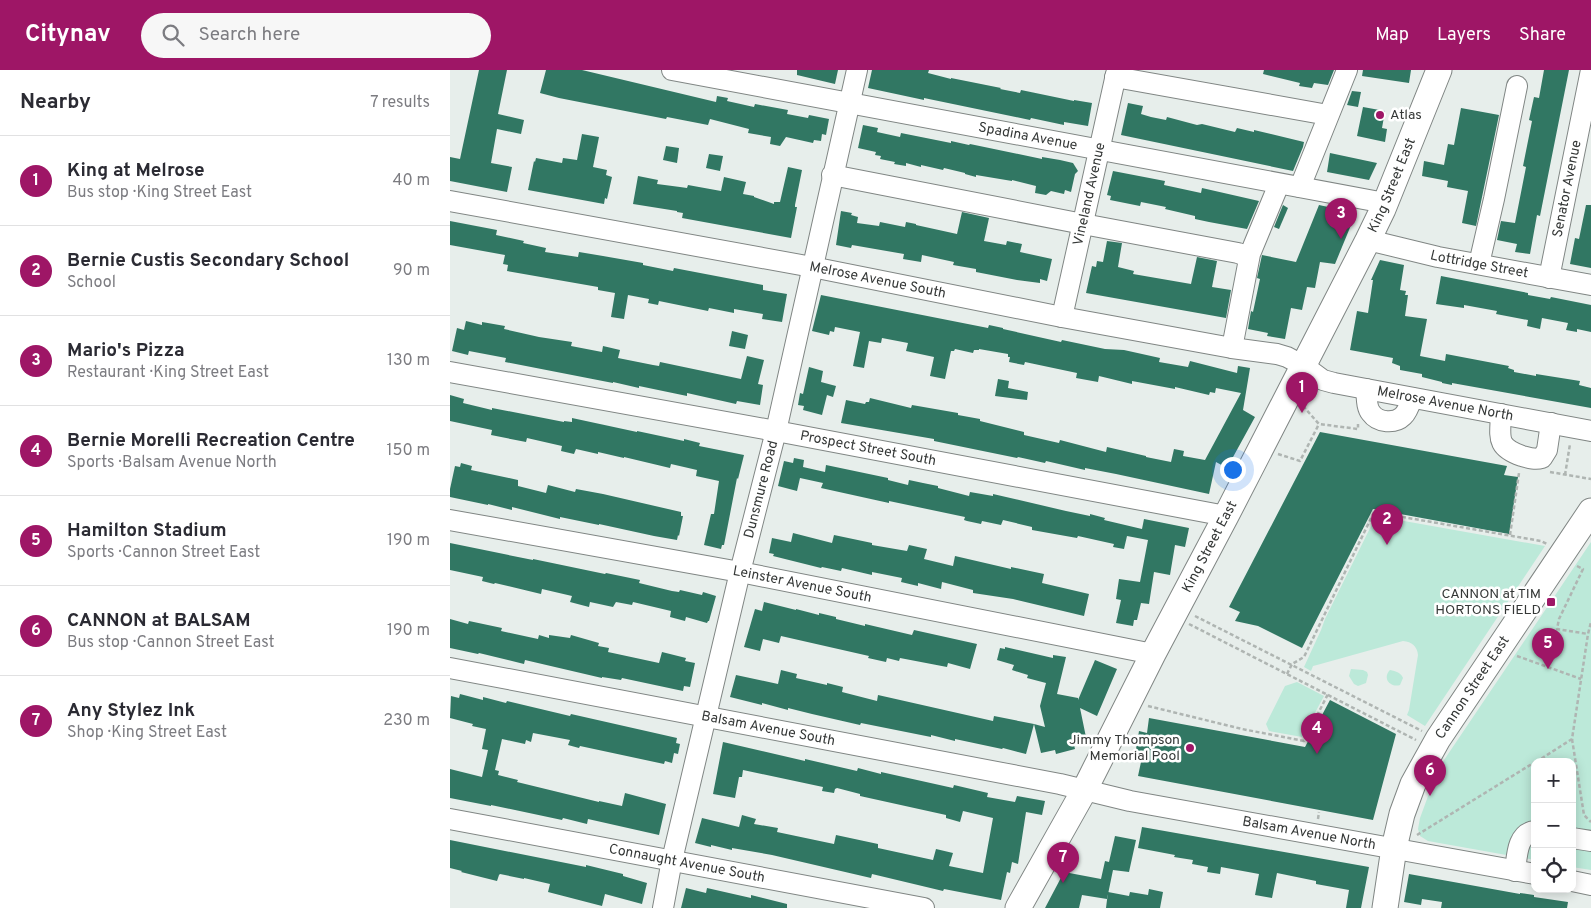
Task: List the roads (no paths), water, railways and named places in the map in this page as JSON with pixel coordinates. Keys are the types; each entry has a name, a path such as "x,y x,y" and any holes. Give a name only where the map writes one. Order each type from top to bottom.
{"main road":[{"name":"King Street East","path":"1018,908 1086,789 1153,654 1368,240 1385,204 1439,70"},
{"name":"Cannon Street East","path":"1384,908 1402,850 1402,814 1412,784 1436,743 1591,511"}],"street":[{"name":"Spadina Avenue","path":"672,70 1385,204"},
{"name":"Dunsmure Road","path":"663,908 672,860 740,572 776,431 857,70"},
{"path":"1300,187 1347,70"},
{"name":"Senator Avenue","path":"1549,278 1591,70"},
{"path":"1116,73 1328,115"},
{"name":"Vineland Avenue","path":"1062,317 1116,73"},
{"path":"1479,264 1517,86"},
{"path":"832,175 1238,253 1249,258"},
{"path":"1232,348 1249,258 1279,184"},
{"name":"Melrose Avenue South","path":"450,201 812,268 1062,317 1232,348 1276,354 1287,357 1304,366"},
{"name":"Lottridge Street","path":"1368,240 1438,257 1591,285"},
{"name":"Melrose Avenue North","path":"1304,366 1323,380 1582,429"},
{"name":"Prospect Street South","path":"450,372 1226,516"},
{"path":"1366,389 1370,412 1384,421 1395,421 1401,418 1406,413 1412,398"},
{"path":"1501,414 1500,435 1504,446 1513,453 1536,460 1542,458 1547,450 1551,424"},
{"name":"Leinster Avenue South","path":"450,520 740,572 1153,654"},
{"name":"Balsam Avenue South","path":"450,668 1086,789"},
{"name":"Balsam Avenue North","path":"1086,789 1130,801 1531,873"},
{"name":"Connaught Avenue South","path":"450,819 924,908"},
{"path":"1515,871 1523,837 1531,832"},
{"path":"1576,839 1591,841"},
{"path":"1576,882 1591,884"}],"place":[{"name":"Atlas","path":"1380,115"},
{"name":"Mario's Pizza","path":"1341,239"},
{"name":"King at Melrose","path":"1302,413"},
{"name":"Bernie Custis Secondary School","path":"1387,545"},
{"name":"CANNON at TIM HORTONS FIELD","path":"1551,602"},
{"name":"Hamilton Stadium","path":"1548,669"},
{"name":"Jimmy Thompson Memorial Pool","path":"1190,748"},
{"name":"Bernie Morelli Recreation Centre","path":"1317,754"},
{"name":"CANNON at BALSAM","path":"1430,796"},
{"name":"Any Stylez Ink","path":"1063,883"}]}
